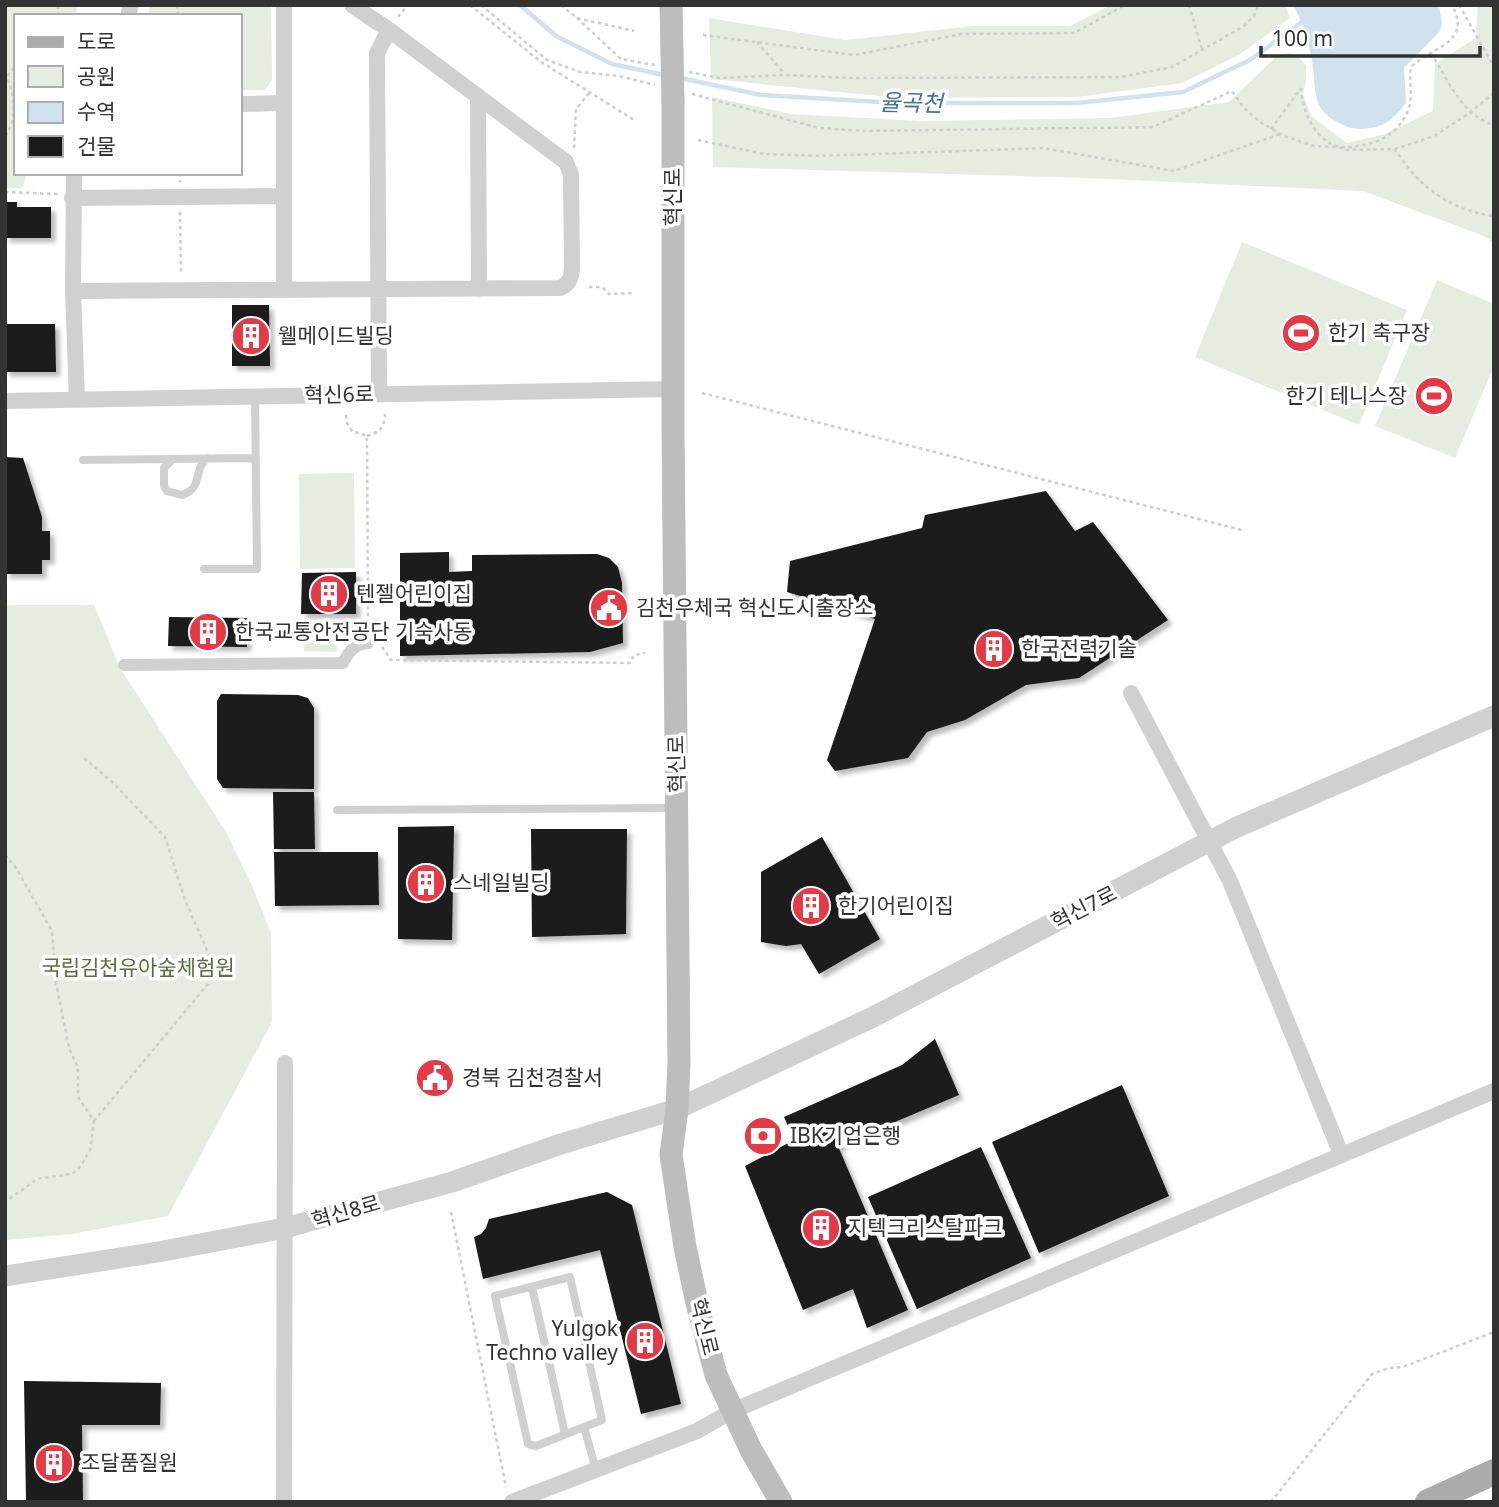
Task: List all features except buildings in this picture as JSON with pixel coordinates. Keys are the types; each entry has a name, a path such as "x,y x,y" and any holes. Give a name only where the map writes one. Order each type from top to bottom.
{"main road":[{"name":"혁신로","path":"671,5 679,1063 671,1155 685,1247 716,1374 732,1411 781,1502"},
{"path":"1428,1502 1494,1472"},
{"path":"1465,1502 1494,1489"}],"street":[{"path":"284,5 284,289"},
{"path":"73,292 560,288 570,280 572,265 569,166 391,26 352,5"},
{"path":"379,394 377,53 391,26"},
{"path":"478,96 479,289"},
{"path":"242,104 284,103"},
{"path":"73,175 67,196 77,400"},
{"path":"67,196 284,196"},
{"name":"혁신6로","path":"5,401 673,389"},
{"path":"124,664 343,663 359,643 368,643"},
{"path":"1131,693 1230,881 1341,1154"},
{"name":"혁신7로","path":"677,1109 873,1017 1209,840 1295,800 1494,716"},
{"path":"284,1502 285,1063"},
{"path":"510,1496 541,1497 596,1471 697,1431 732,1411 1494,1091"},
{"name":"혁신8로","path":"5,1276 158,1252 285,1228 452,1182 574,1140 677,1109"}],"lane":[{"path":"204,569 257,569 255,396"},
{"path":"173,459 164,468 164,486 167,491 182,495 194,489 199,465 207,458"},
{"path":"83,460 255,458"},
{"path":"337,810 677,808"},
{"path":"570,1277 602,1420 584,1427 536,1446 528,1444 495,1296 570,1277"},
{"path":"531,1287 565,1434"},
{"path":"584,1427 596,1471"}],"path":[{"path":"391,26 408,5"},
{"path":"470,5 541,62 636,121"},
{"path":"481,5 547,61 580,72 619,76 672,93 819,128 865,131 1153,127 1232,91 1243,107 1280,134 1314,146 1351,148 1374,143 1396,129 1410,108 1411,67 1420,58 1446,44 1456,33 1457,13 1452,5"},
{"path":"561,5 621,59 671,63 719,78 785,75 850,78 1121,77 1172,67 1244,26 1254,16 1258,5"},
{"path":"703,35 854,55 961,34 1074,33 1125,5"},
{"path":"1189,5 1202,50"},
{"path":"1459,5 1494,67"},
{"path":"577,18 634,31"},
{"path":"757,42 785,75"},
{"path":"1431,52 1469,113 1480,121 1494,125"},
{"path":"14,68 7,76 14,96"},
{"path":"1271,129 1301,88 1302,103 1308,119 1329,143 1346,150 1394,149 1436,135 1494,93"},
{"path":"574,158 576,109 590,91"},
{"path":"5,136 14,116"},
{"path":"698,140 764,153 819,156 1044,148 1174,171 1280,134"},
{"path":"1394,149 1420,182 1448,202 1494,216"},
{"path":"180,175 180,185"},
{"path":"5,192 67,196"},
{"path":"180,209 181,282"},
{"path":"589,287 602,287 609,294 635,293"},
{"path":"702,393 1242,530"},
{"path":"346,415 352,431 367,436 378,433 384,425 385,414"},
{"path":"367,436 368,643 377,643 384,648 391,660 630,663 634,655 645,653"},
{"path":"5,1202 37,1179 72,1174 81,1166 90,1150 94,1121 217,972 184,900 165,837 112,782 84,758"},
{"path":"5,855 16,868 52,932 56,984 69,1048 78,1068 78,1097 94,1121"},
{"path":"451,1212 510,1496"},
{"path":"1271,1502 1372,1374 1389,1368 1403,1367 1494,1332"}],"green space":[{"path":"5,5 78,5 76,14 14,14 14,175 26,175 22,188 5,188"},
{"path":"151,5 271,5 272,80 265,90 242,90 242,14 148,14"},
{"path":"1111,5 1285,5 1290,18 1239,55 1182,83 1077,97 899,98 711,79 709,18 845,40 973,26 1070,26"},
{"path":"1478,5 1494,5 1494,243 1484,236 1363,191 1087,178 713,167 712,97 791,114 920,121 1110,118 1229,102 1276,57 1289,53 1299,57 1306,66 1303,94 1311,116 1347,143 1385,134 1433,111 1435,64 1476,38"},
{"name":"한기 축구장","path":"1242,242 1407,310 1359,425 1195,357"},
{"name":"한기 테니스장","path":"1437,280 1494,304 1494,366 1455,458 1375,426"},
{"path":"354,473 355,568 300,569 299,474"},
{"name":"국립김천유아숲체험원","path":"5,605 94,605 120,668 226,832 253,888 271,933 272,1022 168,1216 72,1234 5,1240"},
{"path":"303,623 336,623 337,652 304,651"}],"water":[{"path":"1293,5 1439,5 1442,24 1440,31 1404,68 1406,103 1392,118 1377,126 1355,129 1328,116 1318,103 1307,40"}],"waterway":[{"name":"율곡천","path":"520,5 556,36 612,64 664,75"},
{"name":"율곡천","path":"680,78 761,95 897,103 1077,103 1183,92 1250,60 1302,22"}],"place":[{"name":"한기 축구장","path":"1301,333"},
{"name":"웰메이드빌딩","path":"251,336"},
{"name":"한기 테니스장","path":"1434,396"},
{"name":"텐젤어린이집","path":"329,594"},
{"name":"김천우체국 혁신도시출장소","path":"609,608"},
{"name":"한국교통안전공단 기숙사동","path":"208,632"},
{"name":"한국전력기술","path":"994,649"},
{"name":"스네일빌딩","path":"426,883"},
{"name":"한기어린이집","path":"811,906"},
{"name":"경북 김천경찰서","path":"435,1078"},
{"name":"IBK기업은행","path":"763,1136"},
{"name":"지텍크리스탈파크","path":"821,1228"},
{"name":"Yulgok Techno valley","path":"645,1341"},
{"name":"조달품질원","path":"54,1463"}]}
